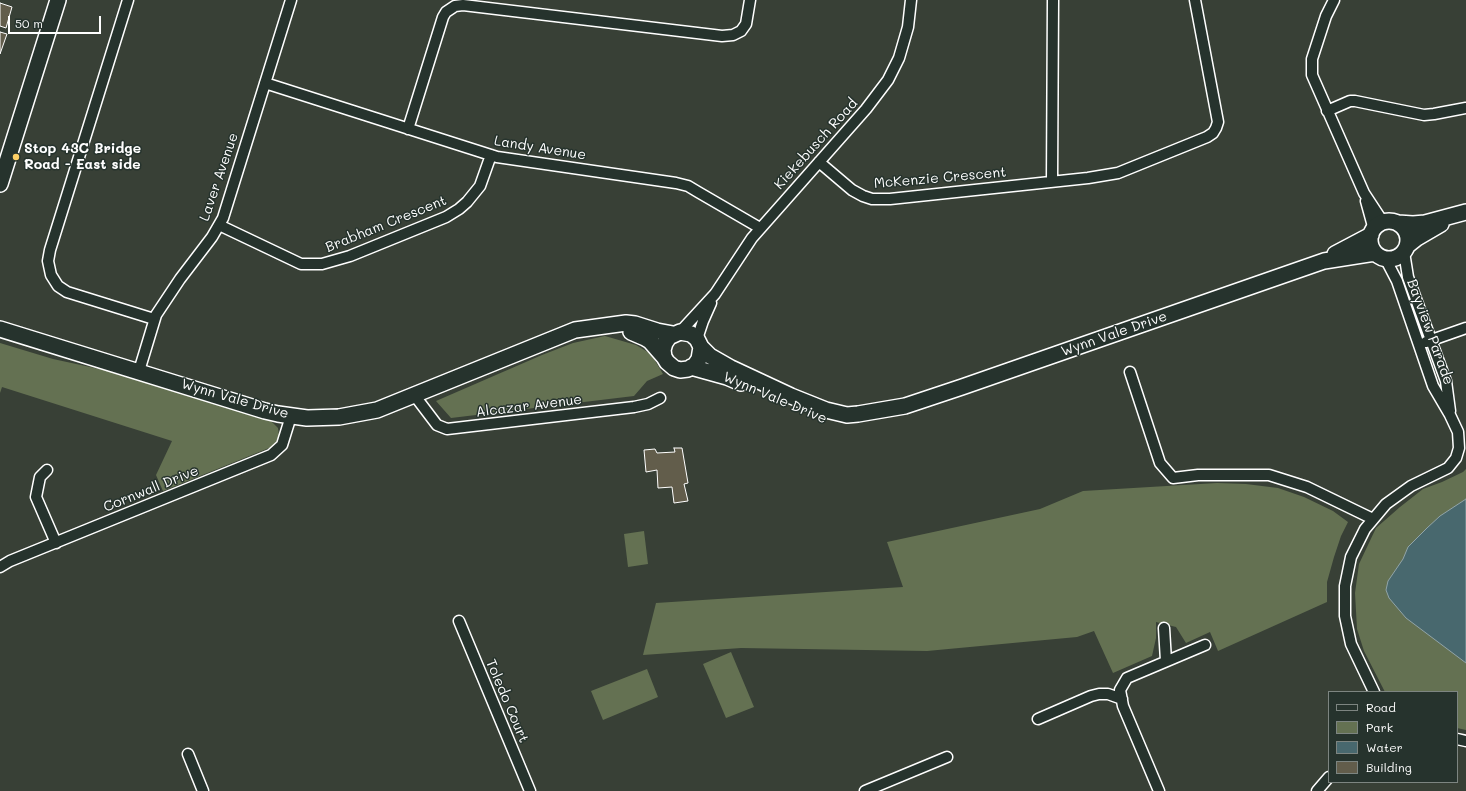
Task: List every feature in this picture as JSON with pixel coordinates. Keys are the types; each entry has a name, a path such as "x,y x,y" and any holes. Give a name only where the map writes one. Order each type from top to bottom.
{"main road":[{"path":"0,150 47,0"},
{"path":"1,176 58,0"},
{"path":"1382,227 1426,223 1461,214"},
{"path":"1382,227 1371,244 1380,255 1396,258 1427,232 1461,214"},
{"path":"1382,227 1404,228 1407,234 1406,249"},
{"name":"Wynn Vale Drive","path":"692,367 727,377 814,417 829,421 849,423 876,419 904,406 1324,261 1382,227"},
{"name":"Wynn Vale Drive","path":"1324,261 1380,255"},
{"name":"Wynn Vale Drive","path":"0,329 266,411 307,418 352,416 377,410 415,396 567,332 582,328 626,323 635,324 657,332 677,333"},
{"name":"Wynn Vale Drive","path":"604,326 633,333 645,338 664,357"},
{"path":"677,333 690,334 699,343 701,354 699,359 692,367 680,370 674,368 664,357 663,350 665,342 677,333"},
{"name":"Wynn Vale Drive","path":"699,343 710,356 731,368 791,396 826,410 847,415 904,406"}],"street":[{"path":"128,0 48,261 51,276 58,286 67,292 154,319"},
{"name":"Laver Avenue","path":"138,371 156,315 180,279 212,237 223,218 291,0"},
{"path":"408,129 443,17 446,12 455,6 463,5 722,36 734,35 741,31 746,24 750,0"},
{"name":"Kiekebusch Road","path":"677,333 715,294 760,228 866,110 888,80 899,58 908,27 911,0"},
{"path":"1052,182 1053,0"},
{"name":"McKenzie Crescent","path":"819,162 852,190 862,196 872,199 890,199 1088,178 1118,172 1207,137 1213,133 1216,128 1218,115 1194,0"},
{"path":"1334,0 1326,16 1312,59 1311,69 1314,82 1327,111 1364,193 1382,227"},
{"name":"Landy Avenue","path":"265,83 491,156 522,162 676,183 688,186 760,228"},
{"path":"1327,111 1350,101 1424,114 1434,114 1466,108"},
{"name":"Brabham Crescent","path":"219,225 302,264 322,264 334,261 446,217 459,209 480,186 491,156"},
{"name":"Bayview Parade","path":"1406,249 1408,277 1446,381 1450,415"},
{"name":"Bayview Parade","path":"1374,691 1351,644 1346,623 1344,601 1345,586 1351,557 1358,542 1373,519 1386,504 1399,493 1411,486 1448,468 1462,453 1459,448 1458,432 1433,386 1397,281 1380,255"},
{"name":"Kiekebusch Road","path":"699,343 703,321 715,294"},
{"path":"1418,345 1466,328"},
{"path":"1130,372 1160,463 1173,478 1198,475 1269,475 1307,487 1373,519"},
{"name":"Alcazar Avenue","path":"415,396 434,422 442,428 447,429 634,407 648,404 660,398"},
{"name":"Cornwall Drive","path":"0,567 10,561 271,455 282,445 290,416"},
{"path":"47,470 40,477 36,497 56,542"},
{"name":"Toledo Court","path":"459,621 530,791"},
{"path":"1164,628 1166,661"},
{"path":"1159,791 1123,706 1120,690 1127,678 1205,645"},
{"path":"1038,719 1098,694 1108,694 1122,699"},
{"path":"188,754 203,791"},
{"path":"865,791 947,758"},
{"path":"1316,791 1328,778"}],"green space":[{"path":"605,336 636,345 651,354 663,374 647,381 634,396 451,418 436,401 573,343"},
{"path":"0,343 53,359 118,373 270,420 278,428 279,436 274,446 163,491 156,475 172,441 2,387 0,393"},
{"path":"1466,469 1466,730 1458,728 1458,691 1384,691 1364,651 1357,629 1355,593 1359,564 1376,528 1423,489 1463,472"},
{"path":"1217,483 1246,484 1278,488 1304,497 1333,511 1348,522 1341,536 1327,582 1327,602 1218,651 1210,632 1186,643 1176,627 1156,622 1156,638 1152,656 1113,673 1094,631 1077,637 927,651 741,648 643,655 656,603 903,587 887,542 1040,509 1083,491"},
{"path":"644,531 648,564 628,567 624,534"},
{"path":"731,652 754,707 726,718 703,664"},
{"path":"647,669 658,697 603,720 591,691"}],"water":[{"path":"1466,499 1466,663 1406,618 1389,598 1386,590 1388,581 1403,559 1408,547 1440,516"}],"building":[{"path":"0,3 12,7 6,28 0,26"},
{"path":"0,32 7,34 0,54"},
{"path":"674,448 682,448 688,483 684,484 688,501 674,503 672,487 658,488 657,470 646,472 644,450 655,449 657,453 675,452"}],"place":[{"name":"Stop 43C Bridge Road - East side","path":"16,157"}]}
